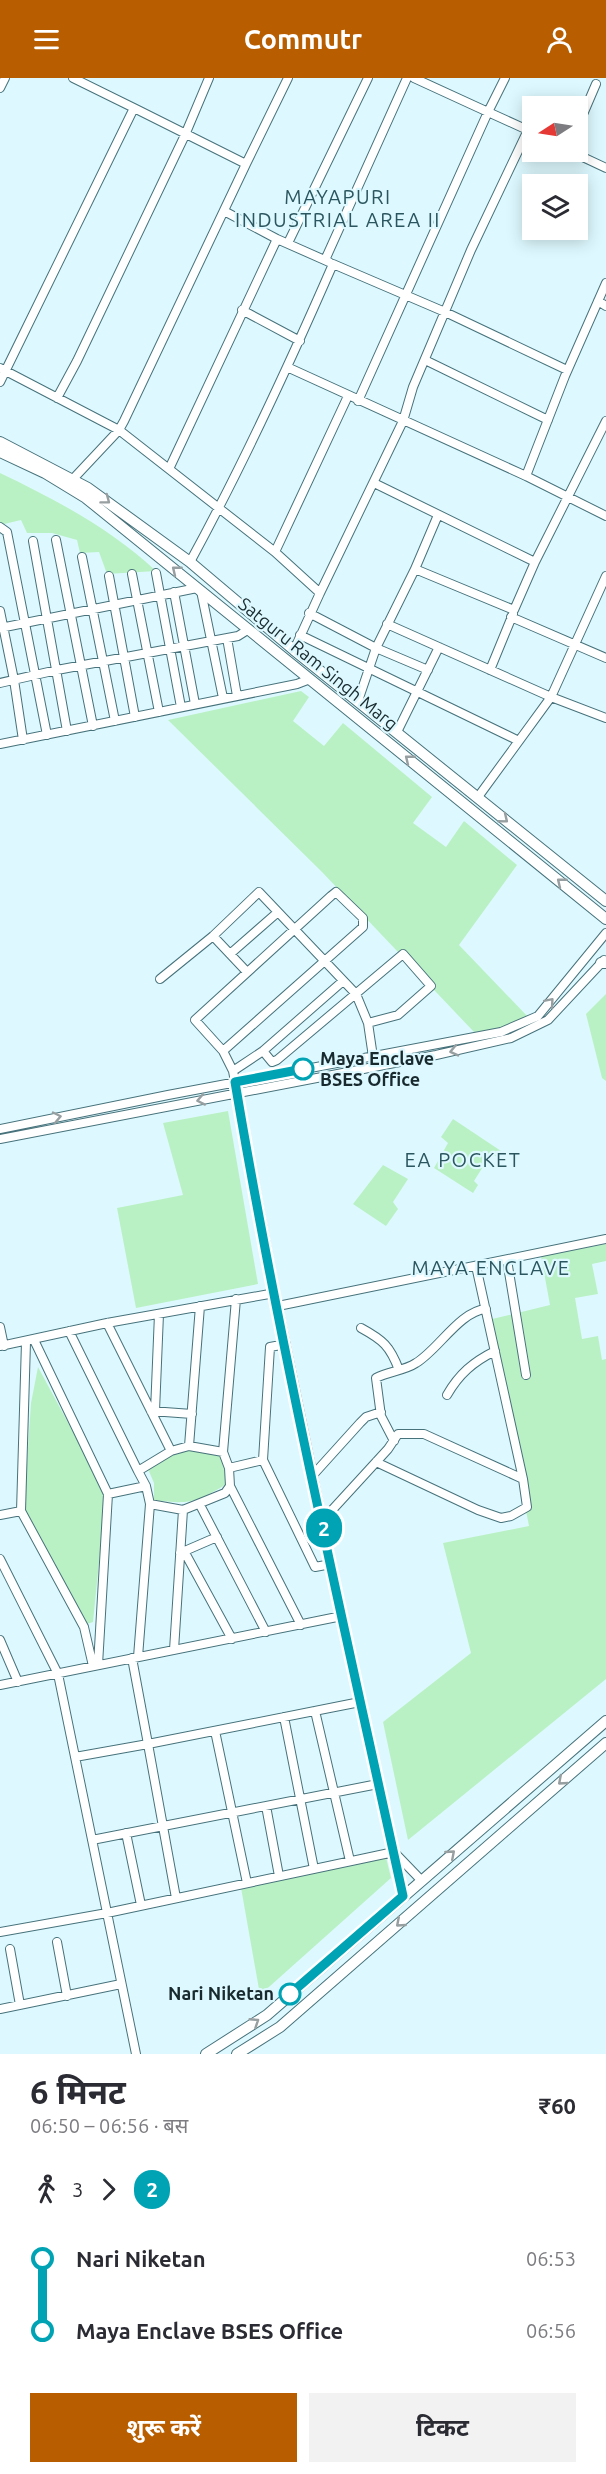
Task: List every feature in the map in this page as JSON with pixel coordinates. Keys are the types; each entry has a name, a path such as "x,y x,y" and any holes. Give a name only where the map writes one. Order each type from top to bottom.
{"main road":[{"name":"Satguru Ram Singh Marg","path":"0,442 73,479 104,498 190,562 294,650 606,901"},
{"name":"Satguru Ram Singh Marg","path":"0,452 45,473 86,498 606,919"},
{"path":"206,2054 267,2015 606,1721"},
{"path":"237,2054 280,2027 606,1743"}],"street":[{"path":"0,88 5,78"},
{"path":"73,78 246,164"},
{"path":"57,398 185,135 208,78"},
{"path":"73,479 119,430 288,78"},
{"path":"288,243 368,78"},
{"path":"190,562 219,510 300,341 329,262 407,78"},
{"path":"414,78 522,127"},
{"path":"358,400 505,78"},
{"path":"588,103 596,84"},
{"path":"0,382 3,369 134,108"},
{"path":"294,650 309,613 403,421 413,387 471,250 522,147"},
{"path":"588,160 606,168"},
{"path":"224,211 277,239 445,312 567,370"},
{"path":"170,469 277,239"},
{"path":"526,476 567,370 602,304 606,283"},
{"path":"242,310 300,341"},
{"path":"426,360 548,420"},
{"path":"287,368 526,476 606,516"},
{"path":"3,369 119,430 275,552 320,593"},
{"path":"275,552 348,396"},
{"path":"490,670 536,562 606,421"},
{"path":"374,483 536,562"},
{"path":"358,701 376,648 415,569 438,515"},
{"path":"0,527 7,532 47,735"},
{"path":"56,540 93,726"},
{"path":"33,541 67,731"},
{"path":"82,558 115,721"},
{"path":"415,569 606,658"},
{"path":"156,573 181,707"},
{"path":"132,574 159,712"},
{"path":"109,576 126,658 135,717"},
{"path":"478,797 551,697 605,581"},
{"path":"2,628 174,592 199,589 223,698"},
{"path":"174,592 195,704"},
{"path":"0,611 23,740"},
{"path":"309,613 376,648 429,670"},
{"path":"387,624 551,697 606,718"},
{"path":"0,682 57,669 227,639 241,635 249,629"},
{"path":"300,635 369,666 519,741"},
{"path":"227,639 237,696"},
{"path":"397,732 439,647"},
{"path":"0,743 297,684 310,679"},
{"path":"160,979 213,936 260,892 356,994 368,1023 373,1056"},
{"path":"223,1051 363,927 363,918 344,897 336,892 195,1020 223,1051 233,1071 275,1293 403,1896"},
{"path":"230,954 278,912"},
{"path":"0,1130 235,1082 501,1032 532,1020 547,1006 606,933"},
{"path":"213,936 247,972"},
{"path":"263,1051 272,1062 277,1060 403,954 431,986 398,1015 368,1023"},
{"path":"0,1139 436,1055 511,1038 548,1020 604,961"},
{"path":"233,1071 263,1051 343,981"},
{"path":"278,1306 606,1239"},
{"path":"507,1260 526,1375"},
{"path":"376,1462 478,1510 501,1518 511,1516 527,1507 523,1479 476,1266"},
{"path":"0,1327 2,1346 107,1323 275,1293"},
{"path":"236,1299 224,1452 229,1468 230,1486 301,1625"},
{"path":"189,1446 201,1306"},
{"path":"394,1440 381,1412 376,1378 416,1364 467,1316 477,1310 486,1309"},
{"path":"153,1411 159,1314"},
{"path":"107,1323 171,1451"},
{"path":"361,1328 379,1338 391,1349 399,1370"},
{"path":"69,1331 146,1486 150,1504 135,1658 176,1898"},
{"path":"30,1341 108,1494 95,1666"},
{"path":"30,1341 21,1511 84,1627 95,1666"},
{"path":"286,1344 270,1347 263,1460 315,1567 331,1564"},
{"path":"447,1395 474,1361 495,1351"},
{"path":"153,1411 192,1414"},
{"path":"313,1476 366,1417 381,1412"},
{"path":"322,1521 376,1462 398,1434 424,1434 523,1479"},
{"path":"138,1471 171,1451 189,1446 224,1452"},
{"path":"229,1468 263,1460"},
{"path":"108,1494 146,1486"},
{"path":"150,1504 183,1510 225,1493 230,1486"},
{"path":"200,1505 266,1632"},
{"path":"174,1650 183,1510"},
{"path":"0,1515 21,1511"},
{"path":"182,1552 217,1537"},
{"path":"182,1552 232,1638"},
{"path":"0,1559 58,1674 136,2054"},
{"path":"0,1685 342,1616"},
{"path":"0,1640 18,1682"},
{"path":"75,1757 360,1702"},
{"path":"315,1711 350,1861"},
{"path":"284,1717 314,1869"},
{"path":"215,1731 247,1883"},
{"path":"92,1840 378,1784"},
{"path":"266,1806 279,1876"},
{"path":"126,1833 141,1905"},
{"path":"394,1852 422,1880"},
{"path":"0,1932 107,1913 394,1852"},
{"path":"57,1942 67,1995"},
{"path":"10,1949 20,2005"},
{"path":"0,2010 121,1984"}],"green space":[{"path":"0,473 82,516 120,541 156,571 107,574 99,552 80,553 77,540 52,533 27,533 21,520 0,525"},
{"path":"301,691 309,697 293,721 324,746 343,723 432,797 413,823 446,847 464,821 517,865 459,945 530,1019 515,1029 474,1032 322,872 168,720"},
{"path":"606,994 606,1081 602,1078 586,1014"},
{"path":"228,1111 258,1284 136,1308 117,1208 183,1195 163,1123"},
{"path":"453,1119 501,1151 497,1157 491,1154 474,1181 478,1185 473,1193 434,1168 448,1143 441,1137"},
{"path":"383,1165 408,1179 393,1202 398,1209 386,1226 353,1204"},
{"path":"606,1244 606,1261 592,1264 598,1294 575,1298 582,1339 598,1336 602,1360 606,1359 606,1679 408,1840 383,1722 471,1653 443,1543 529,1526 488,1320 550,1305 541,1256"},
{"path":"38,1367 106,1493 93,1622 87,1624 24,1509 31,1403"},
{"path":"189,1449 221,1455 227,1484 193,1501 154,1500 154,1483 148,1469 172,1454"},
{"path":"385,1853 391,1878 260,1995 240,1882"}],"bus line":[{"name":"2","path":"290,1994 403,1896 338,1599 275,1293 235,1082 303,1069"}],"place":[{"name":"Maya Enclave BSES Office","path":"303,1069"},
{"name":"Nari Niketan","path":"290,1994"}],"district":[{"name":"MAYAPURI INDUSTRIAL AREA II","path":"338,208"},
{"name":"EA POCKET","path":"463,1160"},
{"name":"MAYA ENCLAVE","path":"491,1268"}]}
